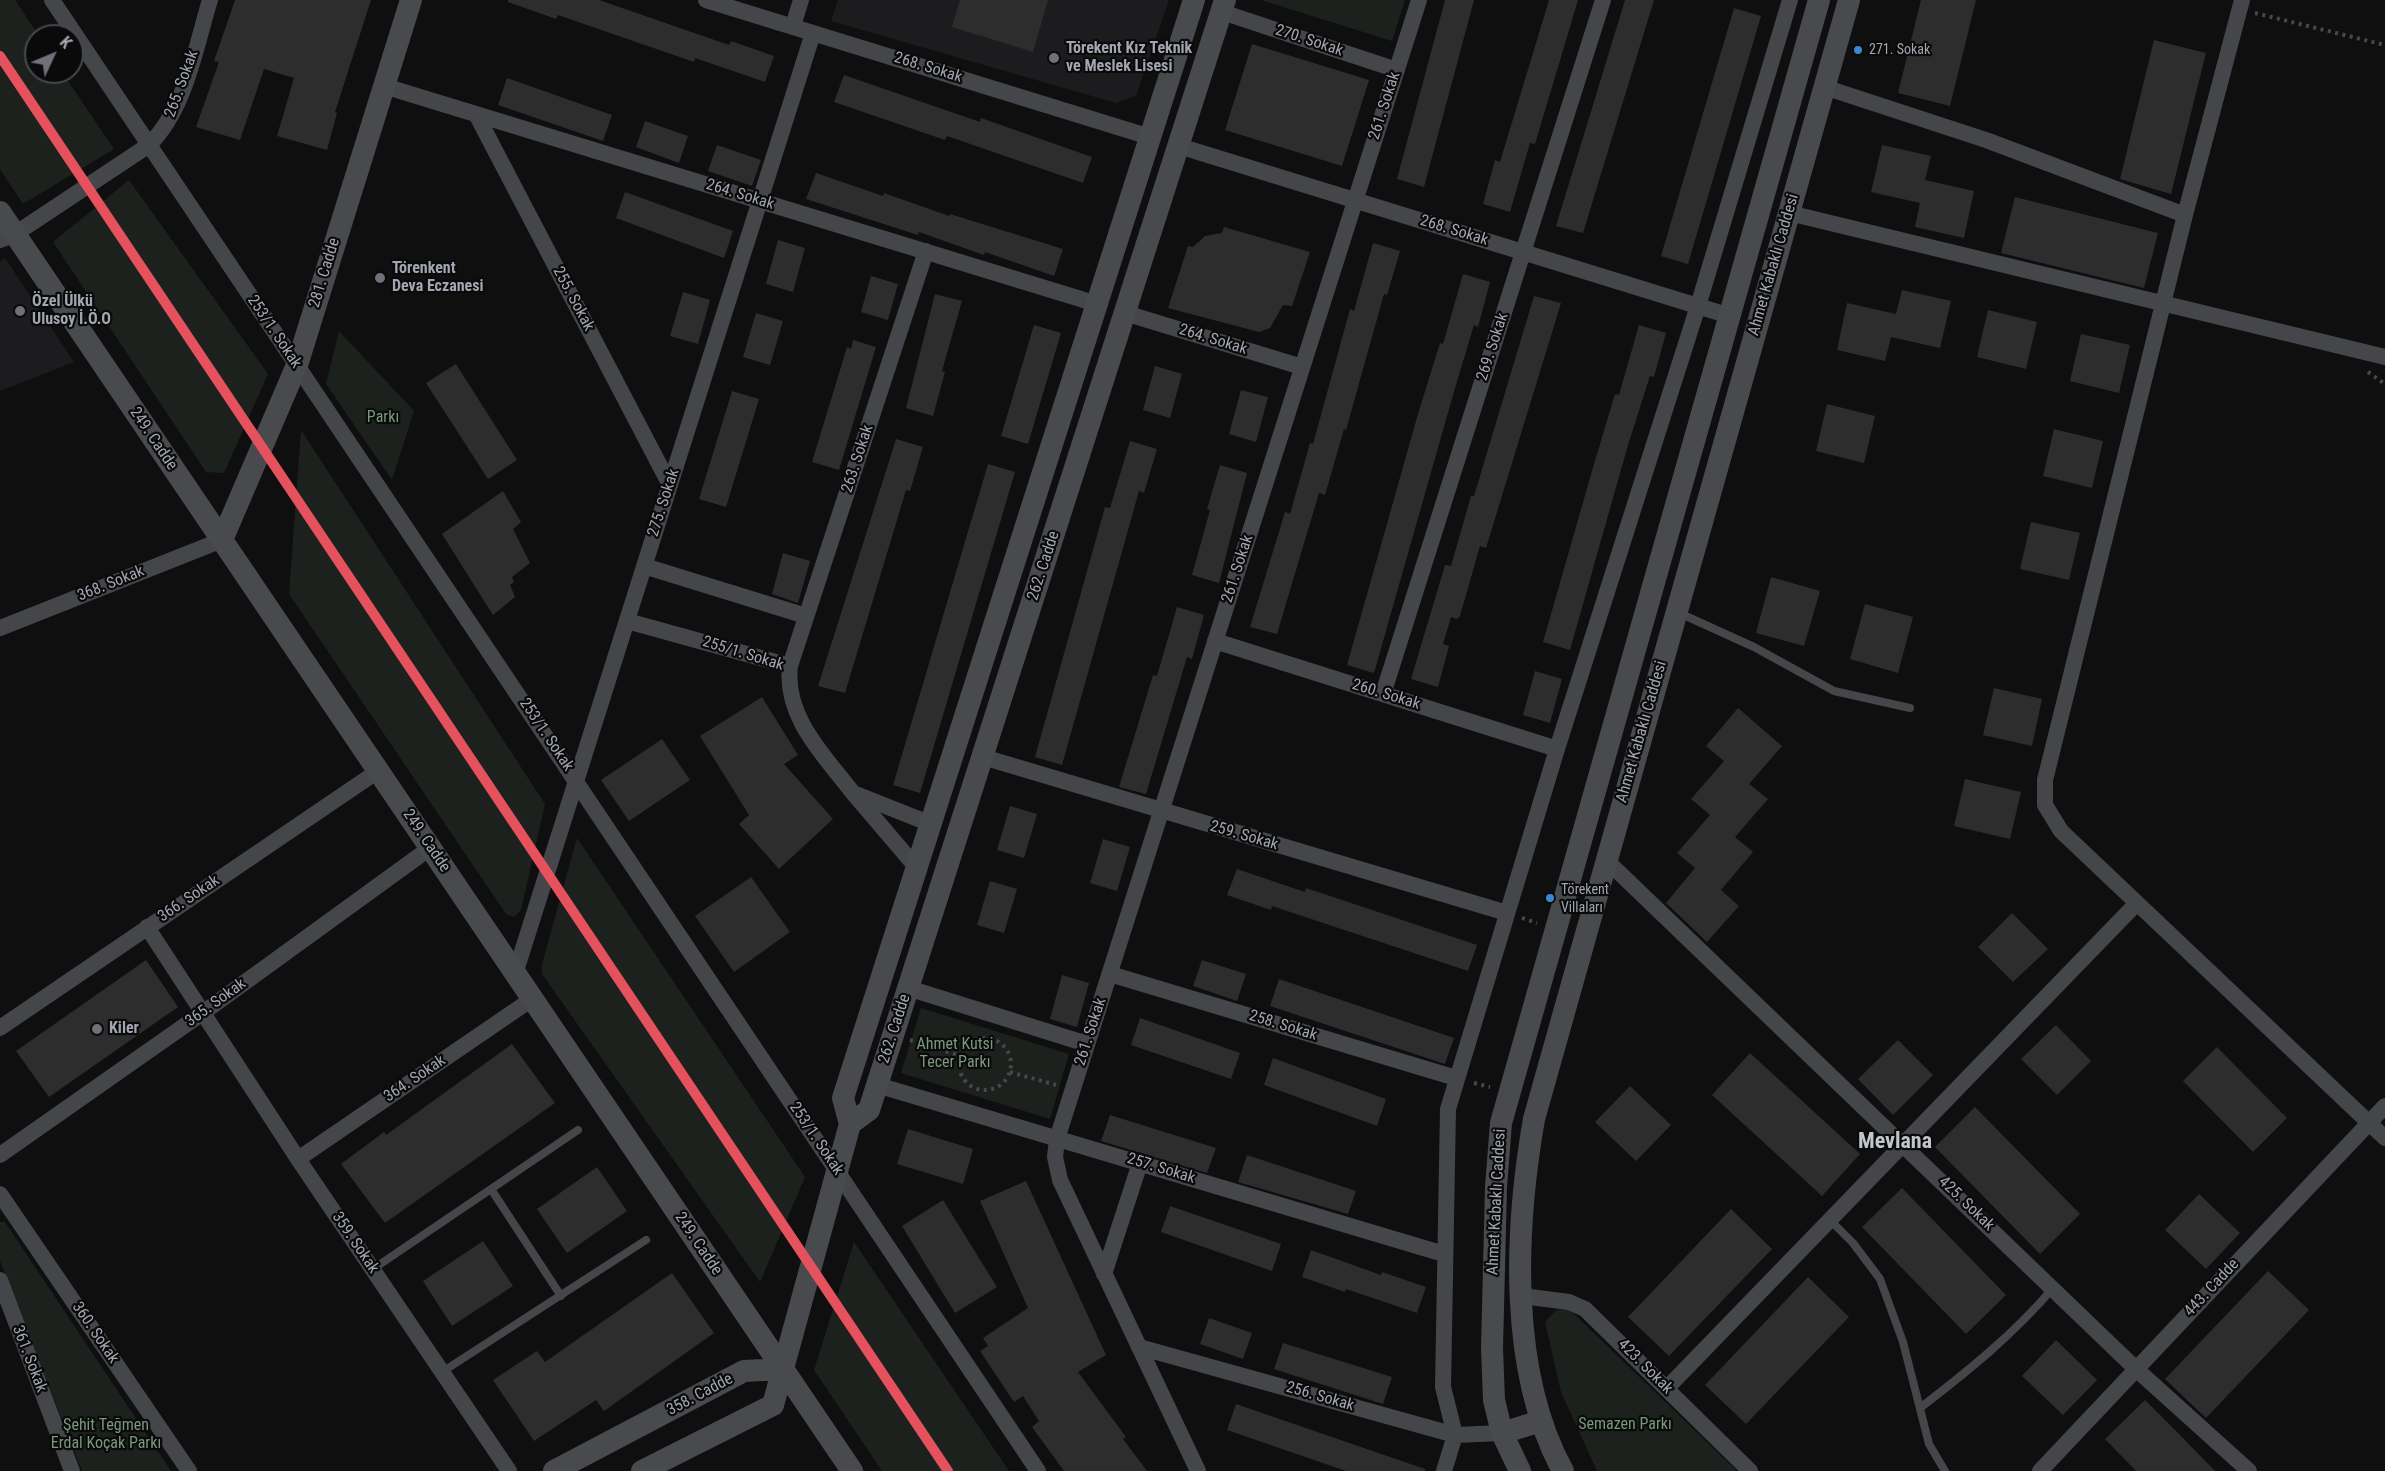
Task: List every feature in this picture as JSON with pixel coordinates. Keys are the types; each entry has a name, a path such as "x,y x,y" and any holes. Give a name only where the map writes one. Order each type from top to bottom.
{"street":[{"name":"253/1. Sokak","path":"52,0 1038,1471"},
{"name":"265. Sokak","path":"7,237 149,145 169,122 176,107 210,0"},
{"name":"281. Cadde","path":"222,540 297,365 411,0"},
{"name":"268. Sokak","path":"706,0 1150,137"},
{"path":"793,27 801,0"},
{"name":"262. Cadde","path":"783,1369 850,1124 843,1098 1194,0"},
{"name":"261. Sokak","path":"1198,1471 1060,1180 1055,1157 1057,1138 1419,0"},
{"name":"269. Sokak","path":"1383,694 1603,0"},
{"path":"1444,1471 1455,1435 1443,1387 1446,1121 1456,1078 1557,749 1698,306 1790,0"},
{"name":"Ahmet Kabaklı Caddesi","path":"1520,1471 1502,1433 1494,1401 1493,1278 1498,1141 1509,1093 1555,929 1819,0"},
{"name":"Ahmet Kabaklı Caddesi","path":"1563,1471 1541,1421 1528,1367 1522,1296 1523,1194 1534,1119 1849,0"},
{"path":"2241,4 2185,215 2043,794 2048,812 2061,831 2385,1138"},
{"name":"262. Cadde","path":"850,1124 869,1110 1223,6"},
{"name":"270. Sokak","path":"1223,6 1397,70"},
{"name":"275. Sokak","path":"516,974 813,33"},
{"name":"264. Sokak","path":"384,86 1097,304"},
{"path":"1824,87 1986,140 2185,215"},
{"name":"255. Sokak","path":"476,114 670,485"},
{"path":"1150,137 1179,146"},
{"name":"268. Sokak","path":"1179,146 1730,316"},
{"name":"249. Cadde","path":"0,212 7,237 222,540 852,1471"},
{"path":"1789,213 2385,357"},
{"name":"263. Sokak","path":"790,666 926,251"},
{"name":"264. Sokak","path":"1125,313 1302,368"},
{"name":"368. Sokak","path":"0,628 222,540"},
{"path":"644,566 806,616"},
{"name":"255/1. Sokak","path":"627,621 790,666 788,681 797,715 808,735 916,868"},
{"name":"260. Sokak","path":"1215,641 1557,749"},
{"name":"259. Sokak","path":"983,757 1161,812 1507,913"},
{"name":"366. Sokak","path":"0,1028 378,771"},
{"path":"853,793 931,824"},
{"name":"365. Sokak","path":"0,1155 204,1012 430,848"},
{"name":"425. Sokak","path":"1606,860 2136,1369 2250,1471"},
{"path":"1667,1388 2137,903"},
{"name":"359. Sokak","path":"147,927 298,1159 508,1471"},
{"name":"258. Sokak","path":"1110,974 1456,1078"},
{"path":"909,988 1087,1044"},
{"name":"364. Sokak","path":"298,1159 532,999"},
{"name":"257. Sokak","path":"877,1085 1444,1254"},
{"name":"443. Cadde","path":"2040,1471 2385,1106"},
{"path":"1104,1274 1140,1163"},
{"name":"360. Sokak","path":"0,1194 189,1471"},
{"name":"361. Sokak","path":"0,1280 72,1471"},
{"name":"423. Sokak","path":"1522,1296 1569,1302 1585,1309 1750,1471"},
{"name":"256. Sokak","path":"1139,1347 1455,1435 1502,1433"},
{"path":"642,1471 772,1405 783,1369"},
{"name":"358. Cadde","path":"554,1471 744,1371 783,1369"},
{"path":"1502,1433 1541,1421"}],"lane":[{"path":"1676,612 1754,647 1834,691 1910,708"},
{"path":"373,1269 578,1130"},
{"path":"491,1189 561,1296"},
{"path":"1830,1220 1853,1243 1880,1279 1903,1342 1929,1444 1946,1471"},
{"path":"442,1372 646,1240"},
{"path":"1920,1408 1983,1358 2029,1316 2053,1288"}],"path":[{"path":"2241,4 2385,45"},
{"path":"1507,913 1555,929"},
{"path":"894,1035 961,1056"},
{"path":"993,1039 1007,1050 1011,1058 1010,1072 999,1087 992,1090 975,1088 963,1077 961,1056 968,1045 975,1040 993,1039"},
{"path":"1010,1072 1072,1090"},
{"path":"1456,1078 1509,1093"}],"shaded area":[{"name":"Törekent Kız Teknik ve Meslek Lisesi","path":"838,0 1169,0 1136,96 1116,103 831,21"},
{"name":"Özel Ülkü Ulusoy İ.Ö.O","path":"5,258 74,362 0,391 0,261"}],"green space":[{"path":"0,0 15,0 31,24 24,24 24,84 70,84 114,149 23,204 0,169"},
{"path":"1261,0 1405,0 1392,41"},
{"path":"129,180 268,374 224,473 206,472 53,242"},
{"name":"Parkı","path":"339,331 414,411 392,480 326,384"},
{"path":"301,430 545,804 521,910 514,917 506,914 289,594"},
{"path":"577,838 805,1177 760,1282 542,974 542,964"},
{"name":"Ahmet Kutsi Tecer Parkı","path":"921,1008 1069,1054 1050,1119 901,1073"},
{"name":"Şehit Teğmen Erdal Koçak Parkı","path":"0,1222 5,1222 171,1471 82,1471 0,1261"},
{"path":"854,1242 1009,1471 882,1471 814,1370"},
{"name":"Semazen Parkı","path":"1569,1309 1737,1471 1597,1471 1561,1392 1545,1322 1556,1310"}],"building":[{"path":"235,0 371,0 335,112 337,113 327,150 277,136 294,78 264,69 240,140 196,127 219,62 214,61"},
{"path":"508,0 599,0 729,45 731,41 774,56 765,82 695,58 694,62 558,15 556,19 508,2"},
{"path":"960,0 1048,0 1033,52 952,27"},
{"path":"1445,0 1474,0 1424,187 1397,179"},
{"path":"1549,0 1578,0 1535,144 1530,143 1510,212 1483,204 1495,160 1500,162"},
{"path":"1625,0 1654,0 1583,233 1556,226"},
{"path":"1921,0 1976,0 1950,106 1898,93"},
{"path":"1734,8 1761,16 1688,264 1661,256"},
{"path":"2154,40 2206,53 2171,194 2120,179"},
{"path":"1252,44 1369,80 1342,166 1225,130"},
{"path":"844,75 980,122 981,118 1092,157 1083,183 947,136 945,140 834,102"},
{"path":"507,78 612,115 603,141 498,105"},
{"path":"645,121 688,136 679,163 636,147"},
{"path":"717,145 761,160 752,186 708,171"},
{"path":"1882,145 1931,156 1925,180 1974,191 1964,238 1915,227 1920,203 1871,192"},
{"path":"816,173 883,196 884,193 949,216 950,214 1063,249 1054,276 985,252 984,255 919,232 918,235 806,199"},
{"path":"625,192 733,231 724,258 616,218"},
{"path":"2015,197 2158,233 2144,288 2001,253"},
{"path":"1224,227 1310,252 1292,306 1283,305 1270,328 1259,332 1168,308 1188,246 1193,247 1205,236 1222,233"},
{"path":"778,240 805,248 793,292 766,284"},
{"path":"1373,243 1400,251 1387,295 1384,294 1346,430 1344,429 1325,495 1319,493 1277,634 1250,627 1285,512 1290,514 1310,443 1313,444 1350,309 1354,311"},
{"path":"1463,274 1490,282 1478,327 1474,325 1453,395 1374,673 1347,665 1418,414 1440,343 1443,344"},
{"path":"871,276 898,284 888,320 861,312"},
{"path":"1902,290 1951,301 1940,348 1891,337 1885,361 1837,350 1847,303 1896,314"},
{"path":"683,292 710,300 698,344 670,336"},
{"path":"935,294 962,301 942,371 945,372 933,416 906,408"},
{"path":"1534,296 1561,303 1486,548 1480,546 1460,616 1457,619 1451,617 1443,644 1449,646 1438,687 1411,679 1445,565 1451,566 1471,496 1474,496"},
{"path":"1988,310 2037,322 2026,369 1977,357"},
{"path":"756,313 783,321 770,365 743,357"},
{"path":"1034,325 1061,333 1028,444 1001,436"},
{"path":"1639,325 1666,333 1654,377 1650,376 1628,445 1570,650 1543,642 1615,394 1619,395"},
{"path":"2081,334 2130,345 2119,393 2070,381"},
{"path":"853,340 876,347 839,470 812,462 847,347 851,349"},
{"path":"456,364 517,460 488,479 426,383"},
{"path":"1155,366 1182,374 1170,418 1143,410"},
{"path":"1241,390 1268,397 1256,442 1229,434"},
{"path":"732,391 759,399 726,507 699,499"},
{"path":"1827,404 1875,416 1864,463 1816,451"},
{"path":"2054,429 2103,441 2092,488 2043,476"},
{"path":"896,439 923,447 910,491 906,490 845,693 818,686"},
{"path":"1130,441 1157,449 1144,493 1139,491 1062,765 1035,757 1105,507 1110,508"},
{"path":"988,464 1015,472 920,793 893,785"},
{"path":"1220,465 1247,473 1219,583 1192,575"},
{"path":"503,491 521,522 513,529 530,563 512,577 514,582 510,585 515,597 493,615 442,534"},
{"path":"2031,522 2080,533 2069,580 2020,569"},
{"path":"783,553 810,561 798,603 772,594"},
{"path":"1771,577 1820,591 1804,646 1756,633"},
{"path":"1865,604 1913,617 1898,673 1850,659"},
{"path":"1177,607 1204,615 1192,659 1187,657 1146,794 1119,787 1153,675 1157,676"},
{"path":"1535,671 1562,679 1550,723 1523,715"},
{"path":"1994,688 2042,699 2032,746 1983,735"},
{"path":"762,697 798,755 784,764 833,819 779,869 739,824 749,815 700,736"},
{"path":"1738,708 1782,746 1749,784 1768,799 1735,837 1753,852 1721,890 1739,906 1707,942 1666,903 1695,868 1677,853 1710,815 1691,799 1724,761 1706,746"},
{"path":"662,739 690,780 629,821 601,780"},
{"path":"1965,779 2021,792 2010,839 1954,826"},
{"path":"1010,806 1037,814 1024,858 997,850"},
{"path":"1103,839 1130,847 1117,891 1090,883"},
{"path":"1237,869 1305,892 1306,888 1477,945 1468,971 1272,906 1271,910 1227,895"},
{"path":"751,877 790,932 734,972 695,916"},
{"path":"990,881 1017,889 1004,933 977,925"},
{"path":"2012,913 2048,949 2013,982 1978,947"},
{"name":"Kiler","path":"146,960 178,1007 49,1097 16,1051"},
{"path":"1202,960 1246,974 1237,1001 1193,986"},
{"path":"1062,975 1089,983 1077,1027 1050,1019"},
{"path":"1279,979 1454,1038 1445,1064 1270,1006"},
{"path":"1140,1018 1240,1053 1231,1079 1131,1045"},
{"path":"2056,1025 2091,1061 2057,1095 2021,1059"},
{"path":"1898,1040 1933,1075 1893,1115 1858,1079"},
{"path":"512,1044 555,1103 385,1223 341,1164 384,1132 386,1135"},
{"path":"2217,1047 2287,1118 2253,1152 2183,1081"},
{"path":"1750,1053 1860,1154 1822,1196 1712,1095"},
{"path":"1273,1058 1386,1099 1377,1126 1264,1085"},
{"path":"1630,1086 1671,1125 1636,1161 1595,1122"},
{"path":"1975,1107 2080,1214 2040,1254 1935,1147"},
{"path":"1110,1115 1216,1148 1207,1173 1101,1141"},
{"path":"908,1129 973,1149 963,1184 897,1164"},
{"path":"1247,1155 1356,1191 1348,1214 1238,1182"},
{"path":"597,1167 627,1211 567,1253 537,1209"},
{"path":"1026,1181 1106,1355 1078,1372 1126,1437 1123,1439 1147,1471 1064,1471 1032,1427 1039,1421 1023,1396 1014,1402 980,1351 988,1346 983,1338 1028,1308 980,1201"},
{"path":"1902,1188 2006,1295 1966,1334 1862,1227"},
{"path":"2199,1194 2240,1233 2206,1269 2165,1230"},
{"path":"943,1200 997,1287 955,1313 902,1226"},
{"path":"1170,1206 1281,1244 1272,1271 1161,1232"},
{"path":"1731,1209 1772,1249 1669,1356 1628,1317"},
{"path":"483,1241 513,1286 452,1326 423,1281"},
{"path":"1311,1250 1381,1275 1382,1272 1426,1287 1417,1313 1302,1277"},
{"path":"2268,1271 2309,1310 2206,1418 2165,1379"},
{"path":"672,1273 714,1333 604,1411 596,1400 534,1441 493,1380 537,1351 545,1362"},
{"path":"1808,1277 1849,1317 1746,1424 1705,1385"},
{"path":"1209,1318 1252,1333 1243,1359 1200,1344"},
{"path":"2056,1340 2097,1380 2063,1415 2022,1376"},
{"path":"1283,1343 1392,1377 1383,1404 1274,1369"},
{"path":"2145,1400 2215,1471 2136,1471 2105,1439"},
{"path":"1236,1404 1425,1469 1425,1471 1346,1471 1227,1430"}],"transit line":[{"path":"0,56 948,1471"}],"place":[{"name":"271. Sokak","path":"1858,50"},
{"name":"Törekent Kız Teknik ve Meslek Lisesi","path":"1054,58"},
{"name":"Törenkent Deva Eczanesi","path":"380,278"},
{"name":"Özel Ülkü Ulusoy İ.Ö.O","path":"20,311"},
{"name":"Törekent Villaları","path":"1550,898"},
{"name":"Kiler","path":"97,1029"}],"district":[{"name":"Mevlana","path":"1895,1142"}]}
